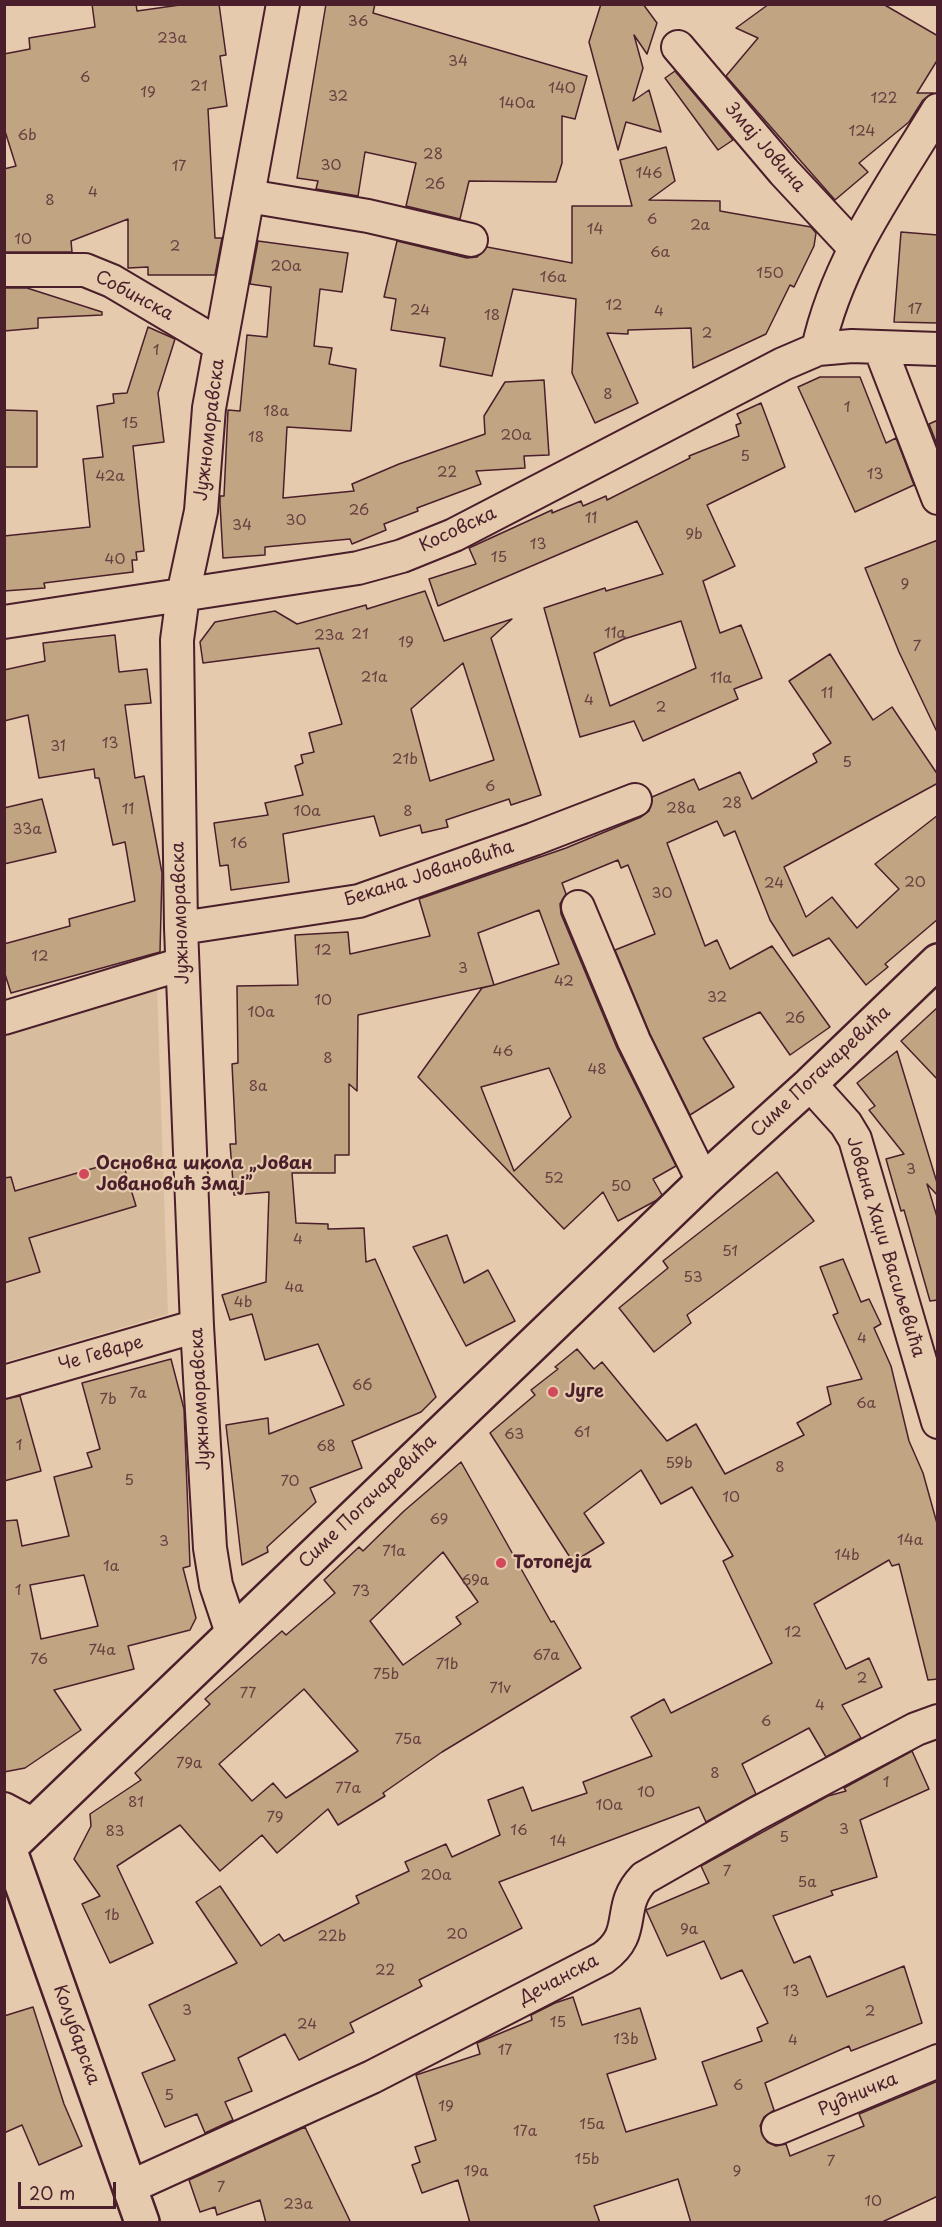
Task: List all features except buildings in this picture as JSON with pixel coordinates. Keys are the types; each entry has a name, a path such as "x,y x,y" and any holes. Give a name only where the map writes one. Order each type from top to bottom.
{"main road":[{"name":"Симе Погачаревића","path":"7,1850 703,1181 810,1084 938,961"},
{"name":"Колубарска","path":"7,1850 142,2223"}],"street":[{"name":"Јужноморавска","path":"232,1633 216,1585 210,1548 197,1326 182,964 177,640 183,595 201,511 209,408 283,4"},
{"name":"Змај Јовина","path":"678,46 784,172 855,247"},
{"path":"818,349 836,286 855,247 938,110"},
{"path":"248,196 368,216 471,240"},
{"name":"Собинска","path":"4,270 84,270 112,281 220,345"},
{"name":"Косовска","path":"4,622 358,568 402,556 454,535 783,364 818,349 852,346 938,349"},
{"path":"880,348 938,498"},
{"name":"Бекана Јовановића","path":"181,928 359,901 534,839 635,800"},
{"path":"578,907 634,1041 703,1181"},
{"path":"4,1018 182,964"},
{"name":"Јована Хаџи Васиљевића","path":"810,1084 846,1124 855,1139 938,1422"},
{"name":"Че Геваре","path":"4,1382 197,1326"},
{"name":"Дечанска","path":"130,2187 372,2077 603,1958 617,1948 623,1937 628,1905 634,1889 644,1878 786,1798 916,1729 938,1721"},
{"path":"4,1809 34,1825"},
{"name":"Рудничка","path":"778,2128 938,2061"}],"shaded area":[{"name":"Основна школа „Јован Јовановић Змај”","path":"157,988 168,1314 5,1362 5,1034"}],"place":[{"name":"Основна школа „Јован Јовановић Змај”","path":"84,1174"},
{"name":"Југе","path":"553,1392"},
{"name":"Тотопеја","path":"501,1563"}]}
